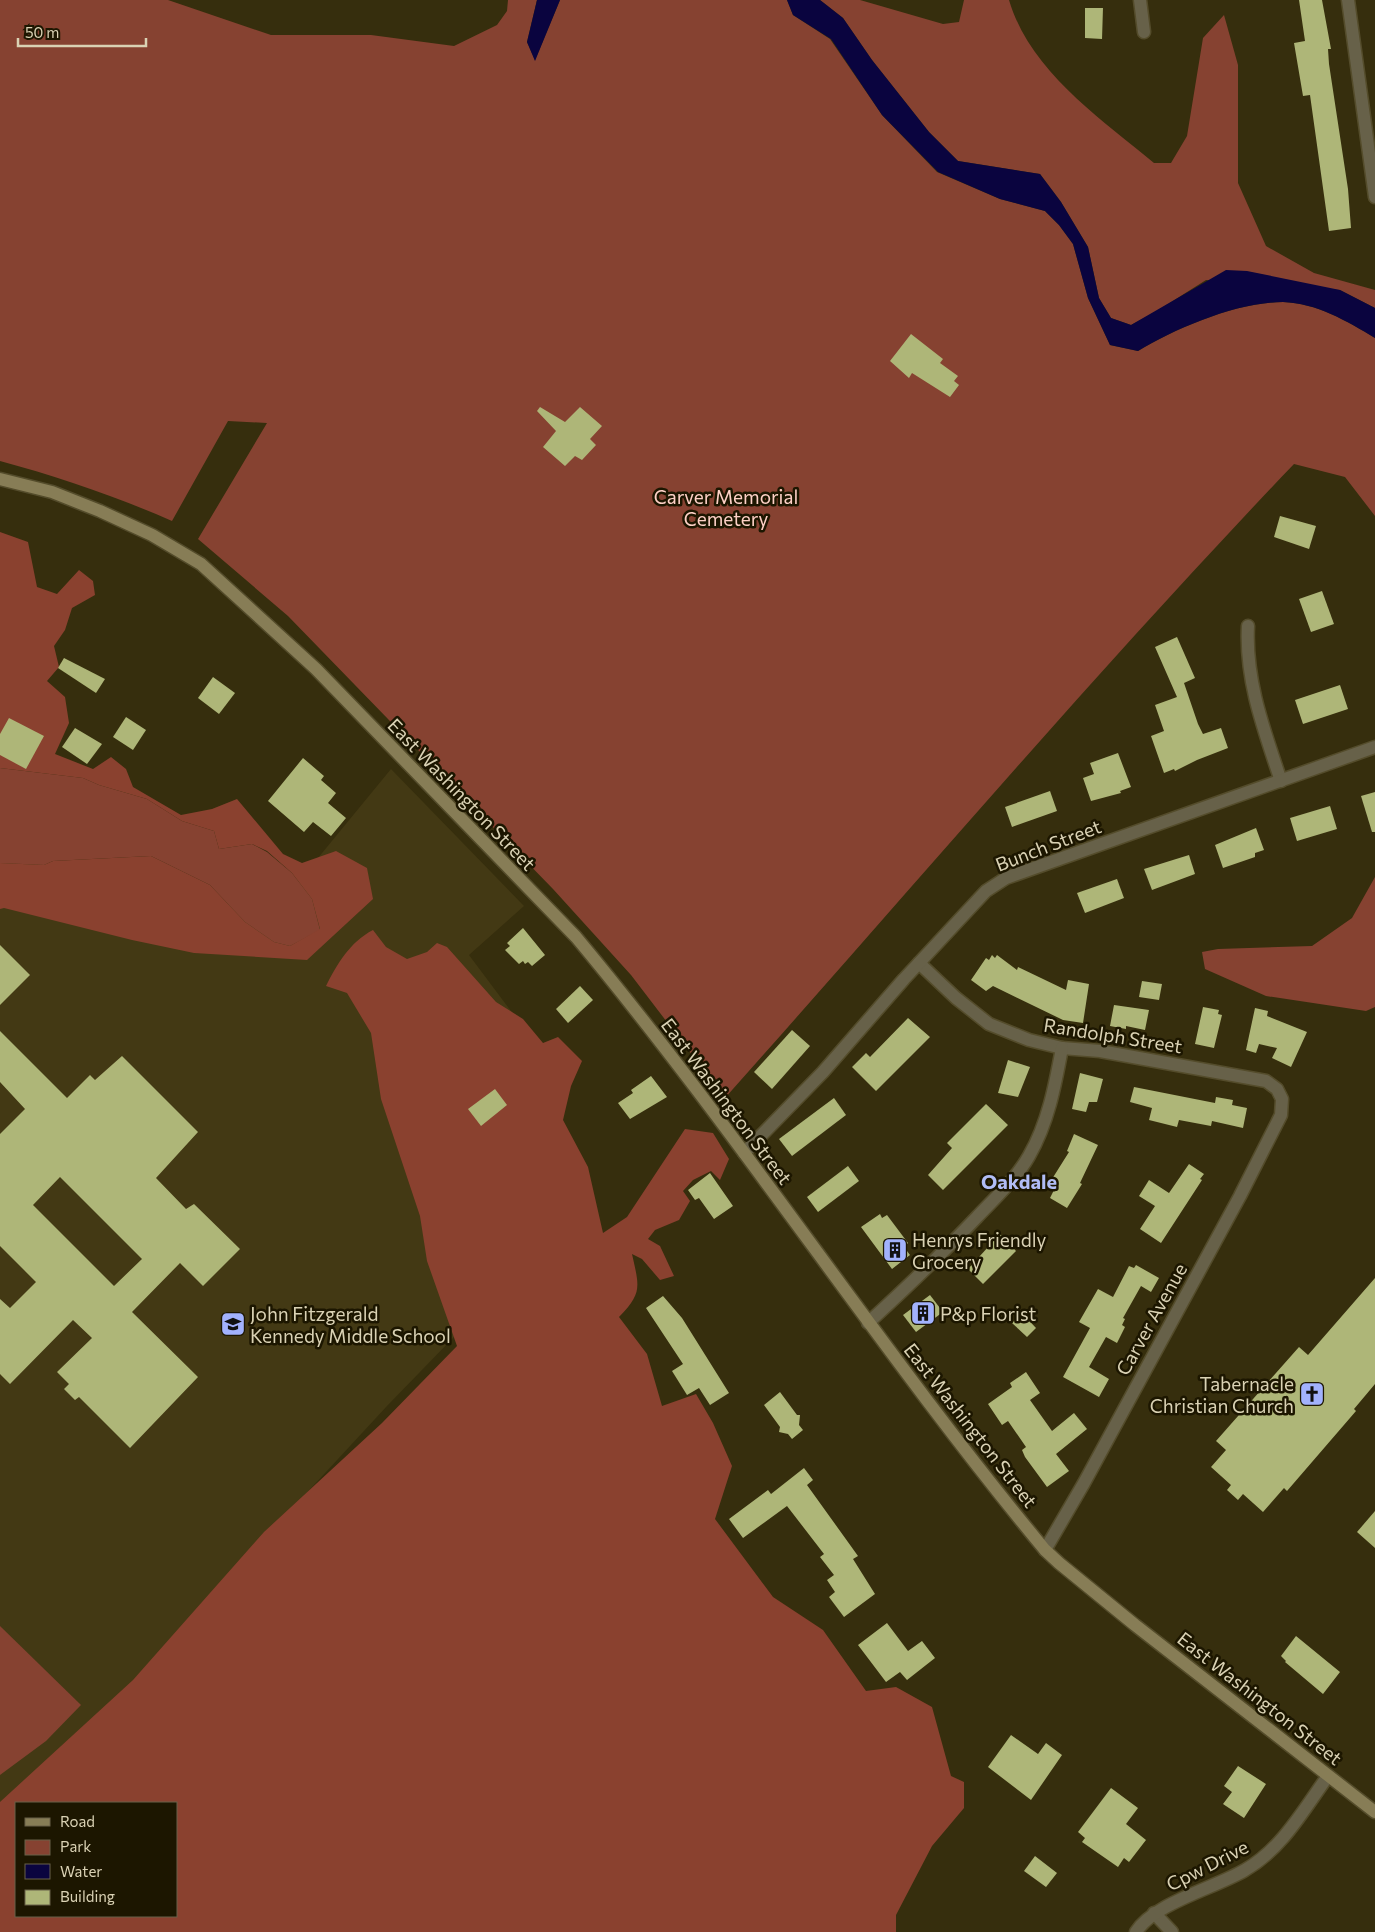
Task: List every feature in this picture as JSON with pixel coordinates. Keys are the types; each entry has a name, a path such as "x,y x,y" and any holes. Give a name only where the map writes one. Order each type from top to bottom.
{"main road":[{"name":"East Washington Street","path":"0,479 52,492 100,511 152,535 200,564 250,607 316,669 576,937 684,1072 868,1323 985,1478 1045,1550 1128,1619 1375,1812"}],"street":[{"path":"1140,0 1144,32"},
{"path":"1348,0 1375,197"},
{"path":"1248,626 1246,653 1251,686 1281,781"},
{"name":"Bunch Street","path":"744,1153 823,1072 919,963 986,891 1006,878 1186,812 1281,781 1375,747"},
{"name":"Randolph Street","path":"919,963 956,998 989,1024 1029,1040 1062,1048 1100,1051 1266,1081 1277,1090 1282,1104"},
{"path":"868,1323 938,1258 1002,1191 1028,1157 1042,1129 1052,1100 1062,1048"},
{"name":"Carver Avenue","path":"1045,1550 1084,1483 1240,1196 1281,1114 1282,1104"},
{"name":"Cpw Drive","path":"1154,1913 1246,1870 1268,1854 1280,1842 1328,1776"},
{"path":"1136,1932 1154,1913 1172,1932"}],"shaded area":[{"path":"0,532 28,542 37,587 57,594 79,570 93,581 95,595 72,608 65,630 54,646 59,667 47,681 65,697 69,723 55,754 93,769 111,757 126,769 133,787 181,815 212,809 237,799 283,854 302,863 336,851 367,868 373,899 307,960 194,953 132,940 4,908 0,909 0,863 44,865 53,861 151,856 210,885 245,922 274,942 290,946 320,929 312,899 292,873 267,851 252,844 219,849 214,831 182,821 147,799 99,785 83,778 0,768"},
{"name":"John Fitzgerald Kennedy Middle School","path":"391,769 524,906 469,955 514,1015 546,1242 387,1406 81,1737 0,1803 0,854 272,914"},
{"path":"373,930 386,947 407,959 427,952 437,943 447,947 496,1002 523,1019 543,1043 558,1037 582,1061 571,1086 563,1120 588,1167 603,1233 627,1217 685,1129 713,1133 729,1159 720,1180 711,1171 693,1180 683,1191 690,1201 679,1220 655,1230 648,1239 660,1246 674,1276 660,1280 642,1259 632,1254 637,1282 636,1295 619,1317 647,1354 662,1406 696,1394 713,1423 732,1466 715,1519 773,1597 823,1630 866,1691 896,1687 932,1707 951,1776 964,1782 964,1808 932,1846 896,1915 896,1932 0,1932 0,1802 133,1680 264,1532 382,1423 457,1346 427,1261 420,1216 381,1099 371,1033 347,993 326,986 345,954"}],"green space":[{"name":"Carver Memorial Cemetery","path":"0,0 168,0 271,35 371,35 454,46 497,25 507,11 508,0 537,0 527,42 535,60 560,0 787,0 793,15 830,39 882,115 937,172 1000,199 1045,211 1059,225 1073,244 1088,298 1110,345 1138,351 1188,325 1227,311 1246,306 1283,302 1319,309 1342,319 1375,338 1375,516 1345,477 1294,464 1221,541 1078,699 725,1098 631,975 553,889 288,616 198,539 267,423 228,421 172,521 87,488 0,461"},
{"path":"820,0 860,0 943,24 959,22 964,0 1009,0 1019,26 1033,49 1050,71 1090,110 1154,163 1171,163 1187,136 1203,38 1224,15 1238,65 1238,183 1266,246 1314,273 1375,290 1375,308 1340,290 1206,280 1131,325 1111,318 1099,298 1088,247 1061,202 1040,174 958,161 929,132 872,60 843,18"},
{"path":"0,768 83,778 99,785 147,799 182,821 214,831 219,849 252,844 267,852 292,873 312,899 320,930 290,946 274,942 245,922 210,885 151,856 53,861 44,865 0,863"},
{"path":"1375,877 1375,1007 1366,1011 1266,996 1205,969 1202,952 1218,949 1312,946 1352,918"},
{"path":"0,1626 81,1705 46,1741 0,1775"}],"water":[{"path":"537,0 560,0 535,61 527,42"},
{"path":"787,0 820,0 843,18 872,60 929,132 958,161 1040,174 1061,202 1088,247 1099,298 1111,318 1131,325 1226,270 1247,271 1340,290 1375,308 1375,338 1342,319 1319,309 1283,302 1246,306 1227,311 1188,325 1138,351 1110,345 1088,298 1073,244 1059,225 1045,211 1000,199 938,172 882,115 831,39 793,15"}],"building":[{"path":"1299,0 1322,0 1331,49 1328,49 1329,64 1348,189 1351,228 1329,231 1310,95 1303,96 1294,43 1305,41"},
{"path":"1085,8 1103,8 1102,39 1085,38"},
{"path":"911,334 943,359 940,363 958,376 954,381 959,385 950,397 912,373 909,378 890,361"},
{"path":"540,407 565,422 580,407 602,426 590,439 596,445 582,460 575,456 565,466 543,447 556,431 537,411"},
{"path":"1280,516 1316,526 1309,549 1274,537"},
{"path":"1322,591 1334,624 1311,632 1299,599"},
{"path":"1177,637 1195,678 1184,683 1198,724 1203,734 1221,728 1228,748 1175,771 1174,769 1164,773 1151,736 1164,731 1155,705 1177,697 1155,647"},
{"path":"64,658 105,679 96,693 58,668"},
{"path":"213,677 235,693 219,714 198,698"},
{"path":"1340,685 1348,709 1303,724 1295,700"},
{"path":"126,717 146,730 133,750 113,737"},
{"path":"9,718 44,736 26,769 0,755 0,734"},
{"path":"75,728 102,744 87,764 62,747"},
{"path":"1118,753 1131,787 1120,791 1121,793 1091,801 1083,778 1094,774 1090,763"},
{"path":"303,758 324,776 321,780 336,793 328,803 346,818 331,836 313,822 304,832 268,801"},
{"path":"1050,791 1057,811 1012,827 1005,807"},
{"path":"1375,792 1375,832 1372,832 1361,796"},
{"path":"1330,806 1337,829 1297,841 1290,818"},
{"path":"1256,828 1264,850 1255,853 1255,857 1223,868 1215,845"},
{"path":"1189,855 1195,874 1152,890 1144,869"},
{"path":"1117,879 1124,898 1085,913 1077,893"},
{"path":"523,928 545,955 532,966 528,962 525,964 523,961 519,964 505,950 510,946 507,943"},
{"path":"0,945 30,975 0,1005"},
{"path":"992,955 995,958 997,955 1017,970 1018,967 1066,990 1068,980 1089,984 1083,1023 1063,1020 993,986 986,991 971,980 986,958 989,960"},
{"path":"1142,981 1162,984 1159,1000 1139,997"},
{"path":"580,986 593,1000 568,1023 556,1009"},
{"path":"1114,1005 1149,1010 1145,1030 1126,1026 1126,1029 1110,1026"},
{"path":"1203,1007 1219,1010 1218,1014 1222,1015 1214,1048 1195,1044"},
{"path":"1255,1008 1268,1011 1267,1016 1307,1032 1291,1067 1272,1058 1277,1048 1259,1044 1256,1053 1246,1050"},
{"path":"908,1018 930,1037 876,1091 852,1067 866,1053 870,1057"},
{"path":"792,1030 810,1046 772,1089 754,1072"},
{"path":"0,1031 67,1098 90,1075 95,1080 122,1056 198,1132 156,1178 186,1209 194,1204 240,1249 203,1286 180,1263 132,1312 198,1377 130,1448 79,1397 75,1400 64,1389 69,1384 57,1372 92,1338 73,1320 10,1384 0,1374 0,1299 10,1308 36,1282 0,1246 0,1134 25,1109 0,1082","holes":["60,1177 142,1259 114,1286 33,1205"]},
{"path":"1008,1060 1030,1067 1018,1097 998,1093"},
{"path":"1080,1073 1103,1079 1097,1102 1089,1102 1086,1112 1072,1109"},
{"path":"651,1076 667,1097 630,1119 618,1103 633,1093 631,1090"},
{"path":"1134,1087 1215,1103 1216,1097 1233,1100 1232,1105 1247,1108 1243,1128 1212,1121 1211,1126 1179,1120 1177,1127 1149,1120 1152,1108 1130,1102"},
{"path":"495,1089 507,1105 481,1126 468,1109"},
{"path":"834,1098 846,1115 792,1156 779,1139"},
{"path":"986,1104 1008,1125 943,1190 928,1175 952,1148 947,1143"},
{"path":"1074,1134 1098,1145 1080,1183 1082,1184 1067,1208 1050,1198 1058,1182 1052,1179 1069,1152 1067,1151"},
{"path":"1189,1164 1204,1174 1200,1179 1202,1180 1161,1243 1140,1229 1155,1206 1139,1196 1149,1180 1169,1193"},
{"path":"848,1166 859,1181 818,1212 807,1197"},
{"path":"710,1173 733,1206 714,1219 699,1198 695,1200 688,1190"},
{"path":"880,1214 882,1218 887,1215 908,1243 904,1247 910,1255 892,1269 861,1227"},
{"path":"1000,1234 1016,1251 983,1284 968,1269"},
{"path":"1136,1265 1159,1278 1151,1292 1141,1286 1123,1318 1125,1319 1122,1325 1125,1327 1117,1343 1106,1337 1089,1367 1109,1379 1099,1397 1063,1377 1090,1328 1079,1322 1098,1289 1113,1297 1129,1266 1134,1268"},
{"name":"Tabernacle Christian Church","path":"1375,1278 1375,1384 1354,1409 1356,1411 1287,1491 1284,1488 1263,1512 1243,1494 1238,1500 1227,1490 1231,1485 1211,1467 1226,1450 1216,1441 1299,1347 1308,1355"},
{"name":"P&p Florist","path":"930,1295 943,1312 916,1332 903,1315"},
{"path":"663,1296 682,1318 729,1393 710,1405 699,1388 687,1395 672,1371 683,1364 646,1308"},
{"path":"1022,1313 1036,1328 1027,1337 1012,1323"},
{"path":"1026,1372 1040,1393 1030,1400 1052,1431 1074,1413 1087,1429 1056,1454 1069,1471 1047,1487 1025,1457 1022,1450 1026,1447 1008,1421 1002,1425 988,1404 1012,1387 1010,1383"},
{"path":"780,1392 797,1415 800,1415 799,1425 803,1430 792,1439 788,1434 779,1432 780,1427 764,1405"},
{"path":"804,1468 813,1480 807,1485 858,1556 853,1559 875,1594 844,1617 829,1597 835,1592 827,1580 834,1575 820,1557 824,1554 787,1506 743,1538 729,1519 768,1490 771,1494"},
{"path":"1375,1511 1375,1548 1357,1532"},
{"path":"887,1623 908,1651 922,1641 935,1658 907,1680 900,1672 886,1682 858,1645"},
{"path":"1296,1636 1340,1672 1323,1694 1285,1662 1281,1656"},
{"path":"1011,1735 1038,1754 1046,1743 1062,1755 1031,1800 988,1767"},
{"path":"1238,1766 1266,1784 1244,1818 1223,1804 1232,1792 1224,1786"},
{"path":"1111,1788 1138,1808 1126,1824 1146,1840 1129,1862 1124,1858 1118,1867 1082,1842 1085,1838 1078,1832"},
{"path":"1035,1856 1057,1873 1046,1887 1024,1871"}],"place":[{"name":"Henrys Friendly Grocery","path":"895,1250"},
{"name":"P&p Florist","path":"923,1313"},
{"name":"John Fitzgerald Kennedy Middle School","path":"233,1324"},
{"name":"Tabernacle Christian Church","path":"1312,1394"}],"district":[{"name":"Oakdale","path":"1019,1181"}]}
